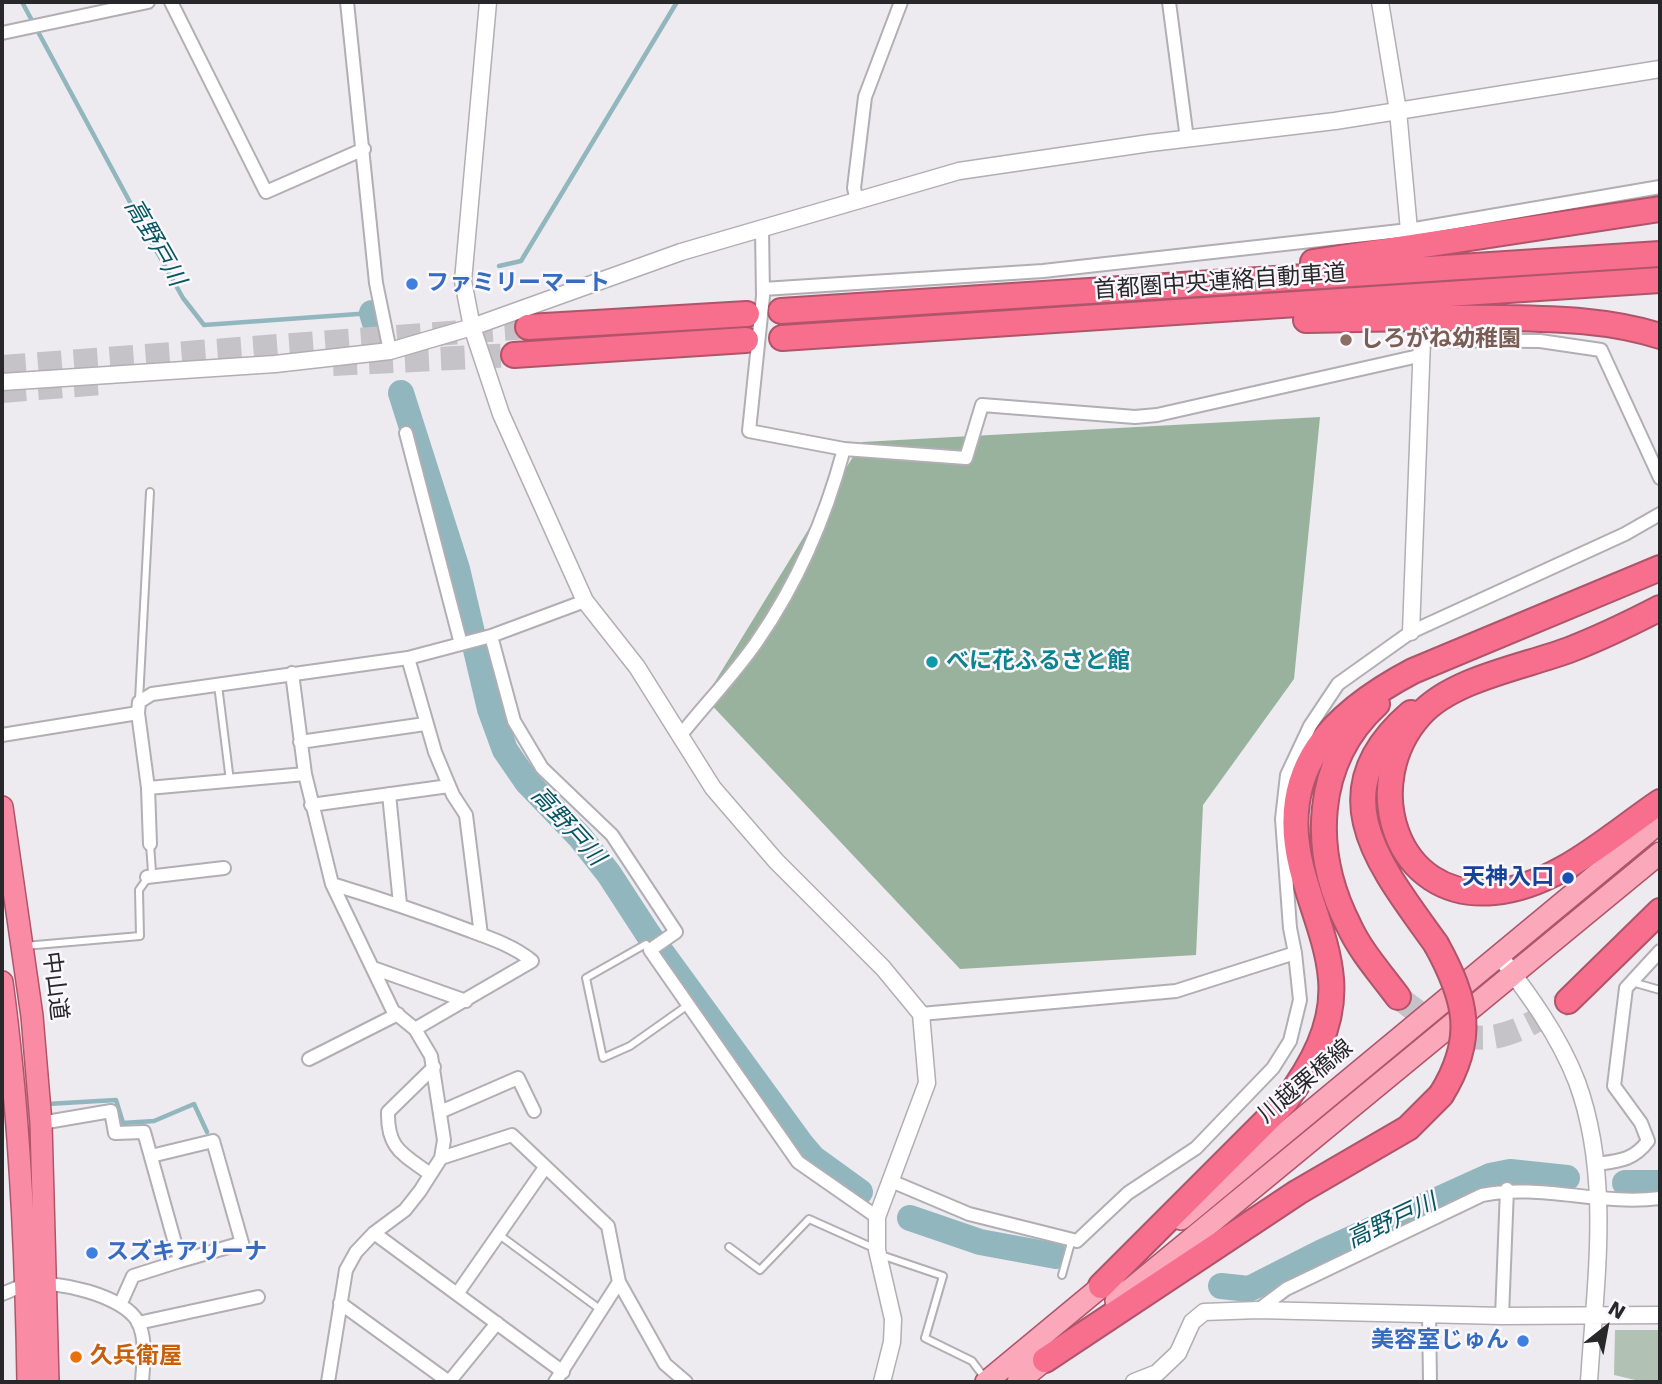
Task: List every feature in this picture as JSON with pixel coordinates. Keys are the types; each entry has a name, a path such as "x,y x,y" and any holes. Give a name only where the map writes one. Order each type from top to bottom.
{"highway":[{"path":"1094,292 1489,237 1660,209"},
{"name":"首都圏中央連絡自動車道","path":"780,312 1660,254"},
{"name":"首都圏中央連絡自動車道","path":"782,338 1660,280"},
{"path":"528,327 747,314"},
{"path":"1046,321 1525,318 1597,321 1630,326 1660,336"},
{"path":"514,355 746,340"},
{"path":"1101,1286 1285,1102 1307,1072 1330,1012 1331,979 1300,863 1296,825 1299,793 1311,760 1328,732 1367,697 1413,671 1658,567"},
{"path":"1045,1360 1298,1192 1408,1128 1441,1095 1462,1053 1465,1028 1461,1000 1436,944 1381,867 1369,838 1364,783 1374,754 1392,729 1415,709 1442,696 1571,649 1660,608"},
{"path":"1398,996 1349,927 1333,888 1324,848 1322,818 1333,771 1352,732 1373,706 1413,671"},
{"path":"1442,696 1419,716 1395,760 1389,786 1389,811 1395,834 1408,856 1424,873 1444,885 1469,892 1494,892 1519,887 1575,860 1660,802"},
{"name":"中山道","path":"2,807 22,946 41,1123 36,1284 28,1382"},
{"path":"1569,1002 1660,911"},
{"name":"中山道","path":"2,982 8,1077 48,1382"}],"main road":[{"name":"川越栗橋線","path":"987,1382 1660,822"},
{"path":"1018,1382 1660,853"}],"street":[{"path":"2,33 148,2"},
{"path":"171,2 266,192 364,149"},
{"path":"347,2 376,283 390,351"},
{"path":"488,2 463,281 472,327 501,414 585,601 637,667 713,788 776,861 883,968 921,1014 927,1083 877,1217 878,1252 893,1319 892,1342 881,1382"},
{"path":"858,201 855,188 865,97 901,2"},
{"path":"1169,2 1187,139"},
{"path":"1380,2 1398,111 1409,230"},
{"path":"2,382 275,364 390,351 472,327 681,252 959,171 1398,111 1660,69"},
{"path":"763,289 1043,271 1409,230 1660,187"},
{"path":"762,228 763,289 749,431 844,449 966,458 982,405 1135,417 1157,415 1422,347 1540,341 1601,350 1660,478"},
{"path":"1410,632 1422,347"},
{"path":"406,433 461,644"},
{"path":"680,736 758,640 771,618 802,562 831,499 844,449"},
{"path":"891,1181 969,1214 1077,1241 1128,1193 1196,1148 1273,1068 1290,1041 1300,1000 1290,928 1282,819 1287,775 1310,726 1338,684 1410,632 1625,534 1660,514"},
{"path":"2,734 138,708 152,694 408,658 491,636 585,601"},
{"path":"491,636 514,721 542,768 612,835 676,932 650,950 798,1162 877,1217"},
{"path":"408,658 425,724 449,786 466,815 481,935"},
{"path":"292,673 304,774 332,884 398,1014 415,1029 434,1067 444,1140 441,1158 405,1210 374,1233 356,1252 346,1270 328,1382"},
{"path":"138,708 148,788 150,844"},
{"path":"300,743 425,724"},
{"path":"148,788 304,774"},
{"path":"311,805 449,786"},
{"path":"389,794 400,904"},
{"path":"147,877 224,868"},
{"path":"332,884 400,904 481,935 521,952 532,961 415,1029"},
{"path":"1596,1164 1628,1160 1640,1152 1648,1141 1641,1123 1614,1086 1626,988 1660,951"},
{"path":"921,1014 1175,991 1295,953"},
{"path":"1499,955 1538,1007 1577,1081 1596,1164 1599,1198 1589,1382"},
{"path":"373,968 466,1001"},
{"path":"309,1059 398,1014"},
{"path":"430,1174 396,1149 387,1133 388,1112 434,1067"},
{"path":"440,1112 518,1078 534,1111"},
{"path":"41,1123 111,1111 116,1133 144,1132 180,1262"},
{"path":"441,1158 512,1135 544,1169 608,1226 619,1282 665,1364 680,1380"},
{"path":"120,1305 133,1276 242,1243 214,1141 151,1156"},
{"path":"457,1293 544,1169"},
{"path":"1502,1316 1507,1189"},
{"path":"1258,1310 1299,1283 1482,1195 1507,1189 1599,1198 1660,1198"},
{"path":"374,1233 497,1323 559,1377 619,1282"},
{"path":"2,1294 36,1284 76,1288 120,1305 138,1323 144,1352 142,1382"},
{"path":"138,1323 258,1297"},
{"path":"340,1303 449,1382 497,1323"},
{"path":"1134,1382 1157,1378 1178,1353 1192,1322 1204,1312 1258,1310 1502,1316 1660,1315"},
{"path":"1429,1313 1430,1382"}],"lane":[{"path":"138,708 150,492"},
{"path":"218,684 230,781"},
{"path":"22,946 140,936 139,890 152,872 150,844"},
{"path":"650,950 646,944 586,978 603,1058 630,1046 688,1005"},
{"path":"1630,982 1660,990"},
{"path":"729,1247 760,1269 809,1219 878,1252 943,1276 925,1338 972,1361 987,1382"},
{"path":"498,1234 601,1311"},
{"path":"1062,1275 1072,1239"}],"green space":[{"path":"1320,417 1294,679 1203,805 1196,955 960,969 705,698 862,442"},
{"path":"1615,1330 1660,1330 1660,1382 1644,1382 1614,1375"}],"waterway":[{"name":"高野戸川","path":"22,2 152,243 183,298 204,325 372,313"},
{"path":"499,266 521,261 677,2"},
{"name":"高野戸川","path":"372,313 375,323"},
{"name":"高野戸川","path":"401,393 457,569 490,709 505,750 527,782 580,837 609,874 648,934 801,1144 813,1158 860,1192"},
{"path":"47,1104 116,1100 123,1123 154,1121 194,1104 207,1132"},
{"name":"高野戸川","path":"1221,1286 1249,1289 1322,1252 1490,1176 1510,1172 1567,1178"},
{"name":"高野戸川","path":"1625,1183 1660,1183"},
{"name":"高野戸川","path":"910,1218 980,1242 1056,1256"}],"tunnel":[{"path":"2,367 528,327"},
{"path":"333,364 514,355"},
{"path":"2,391 102,383"},
{"path":"1398,997 1444,1028 1482,1038 1521,1028 1568,1001"}],"place":[{"name":"ファミリーマート","path":"412,284"},
{"name":"しろがね幼稚園","path":"1346,340"},
{"name":"べに花ふるさと館","path":"932,662"},
{"name":"天神入口","path":"1568,878"},
{"name":"スズキアリーナ","path":"92,1253"},
{"name":"美容室じゅん","path":"1523,1341"},
{"name":"久兵衛屋","path":"76,1357"}]}
